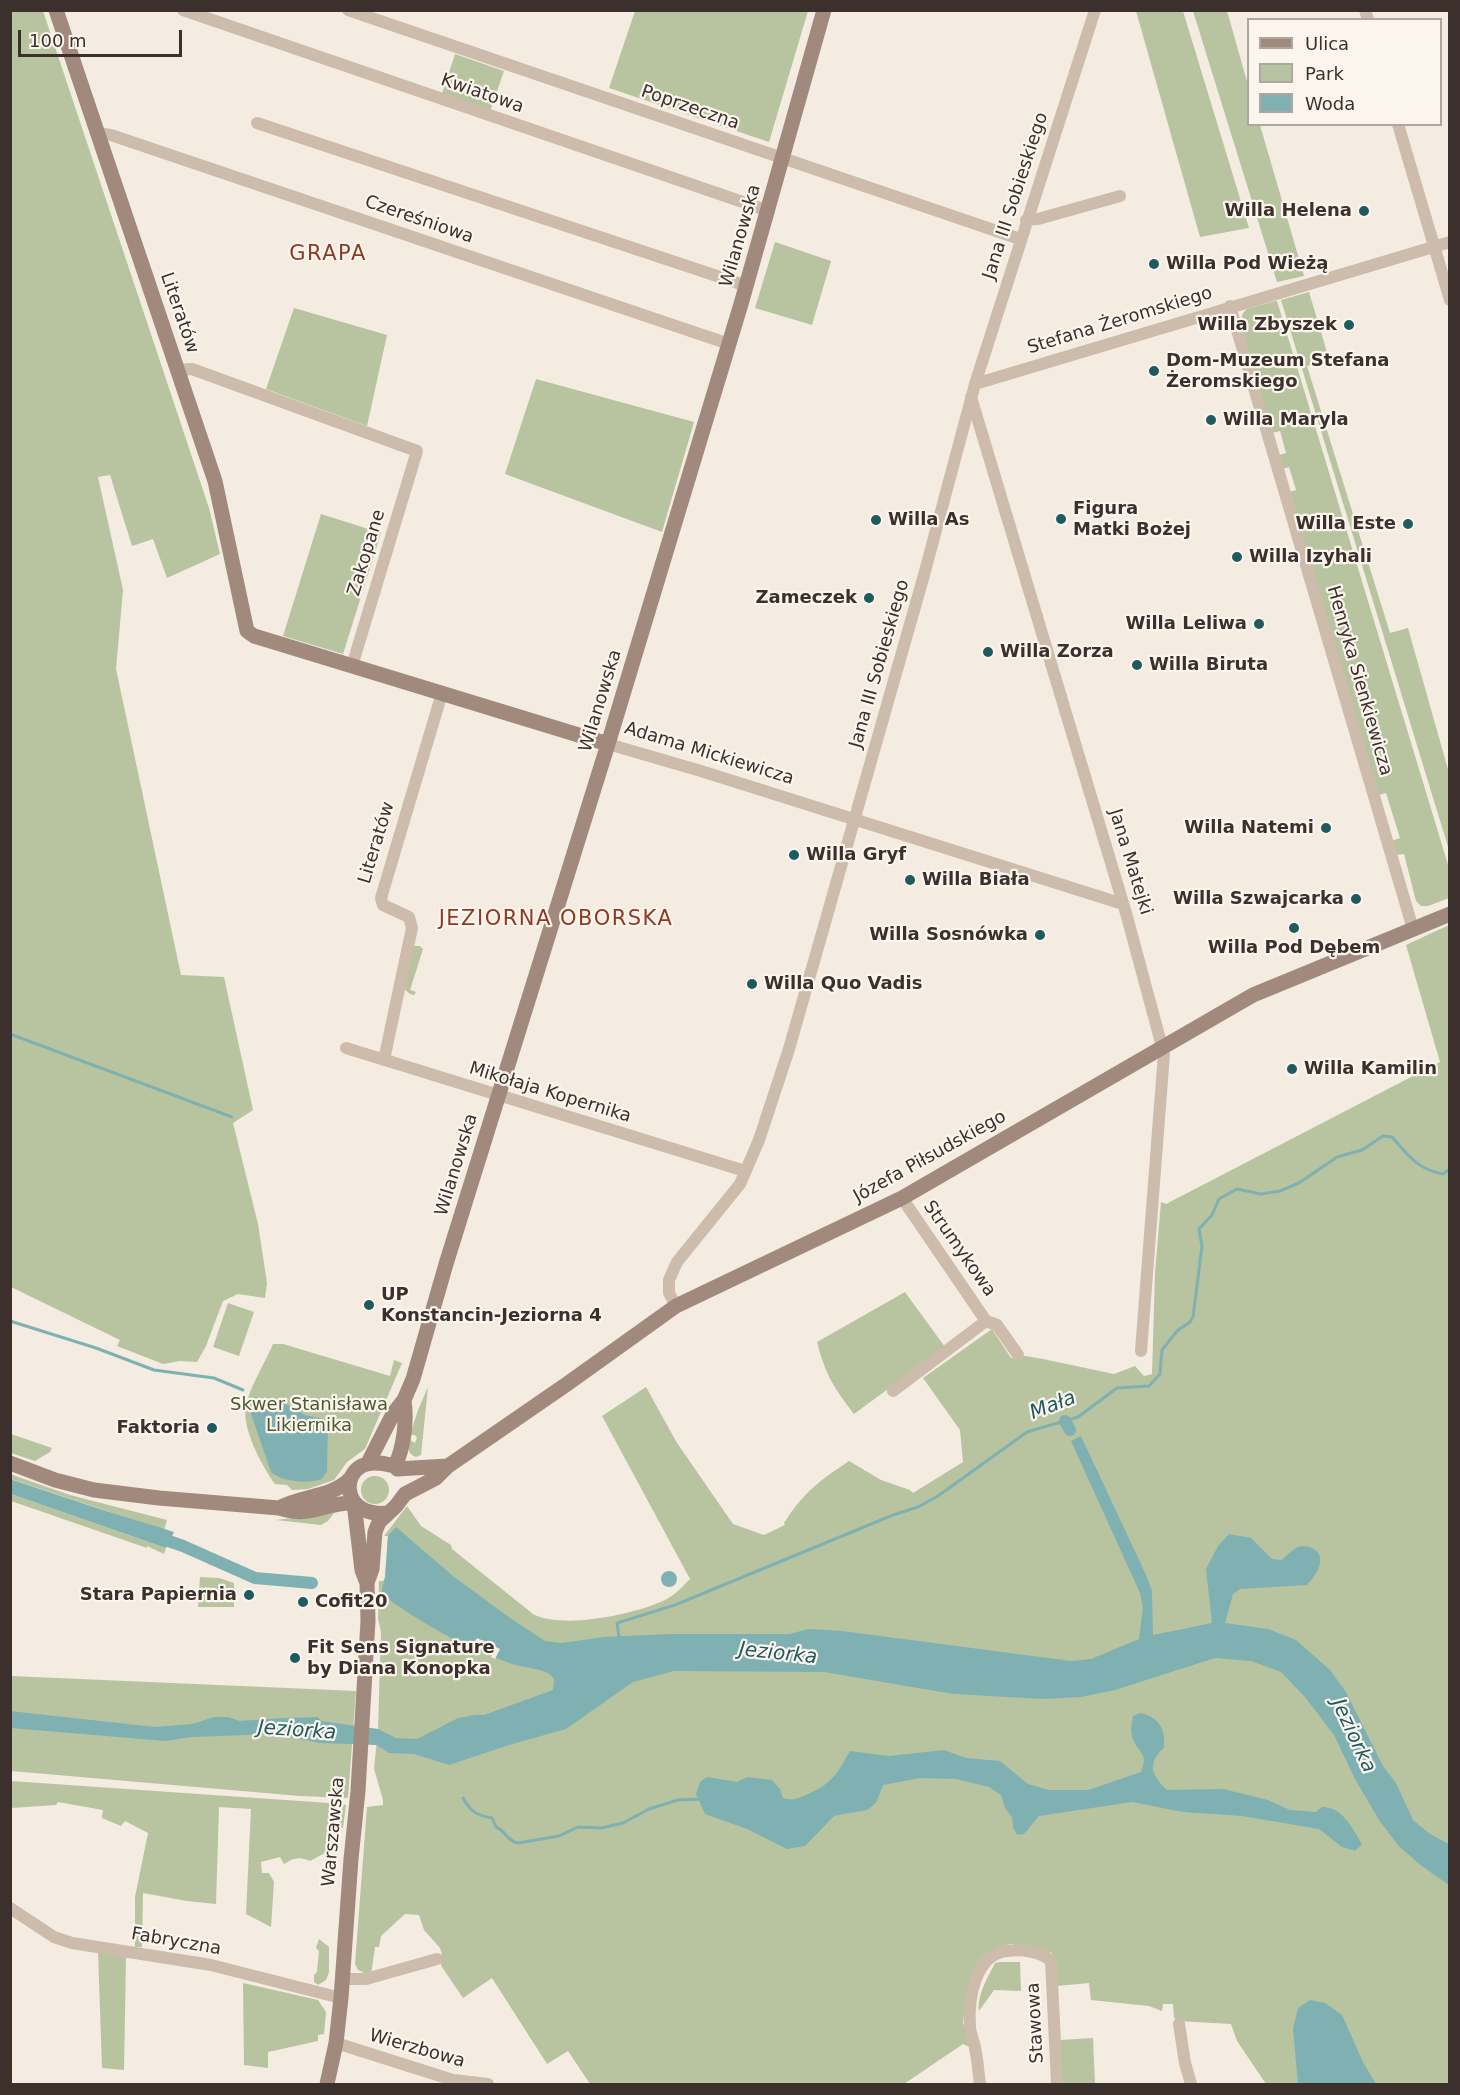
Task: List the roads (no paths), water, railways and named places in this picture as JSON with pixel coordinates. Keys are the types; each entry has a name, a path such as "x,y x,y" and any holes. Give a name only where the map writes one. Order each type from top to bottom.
{"street":[{"name":"Literatów","path":"56,10 215,482 245,625 249,632"},
{"name":"Kwiatowa","path":"183,10 769,211"},
{"name":"Poprzeczna","path":"348,10 1020,238"},
{"name":"Wilanowska","path":"368,1463 393,1413 404,1400 413,1379 443,1272 608,744 747,286 824,10"},
{"name":"Jana III Sobieskiego","path":"676,1306 669,1293 669,1280 677,1262 740,1184 759,1140 789,1049 924,575 971,396 1095,10"},
{"path":"257,123 747,286"},
{"path":"1399,126 1449,300"},
{"name":"Czereśniowa","path":"97,134 111,135 729,344"},
{"path":"1026,220 1038,219 1119,196"},
{"name":"Stefana Żeromskiego","path":"975,384 1449,242"},
{"name":"Henryka Sienkiewicza","path":"1230,306 1413,929"},
{"name":"Zakopane","path":"178,370 192,369 417,451 352,666"},
{"name":"Jana Matejki","path":"971,396 1123,904 1163,1046 1141,1351"},
{"name":"Adama Mickiewicza","path":"249,632 255,636 854,819 1123,904"},
{"name":"Literatów","path":"384,1060 412,928 409,917 382,905 381,898 442,693"},
{"name":"Józefa Piłsudskiego","path":"399,1501 409,1491 436,1478 448,1466 676,1306 902,1198 1253,995 1449,914"},
{"name":"Mikołaja Kopernika","path":"346,1048 744,1171"},
{"name":"Strumykowa","path":"902,1198 986,1321 997,1325 1018,1355"},
{"name":"Strumykowa","path":"892,1391 986,1321"},
{"name":"Wilanowska","path":"396,1468 406,1417 404,1400"},
{"path":"10,1463 55,1480 94,1490 279,1508 293,1513 326,1508 341,1503 354,1510 387,1513 399,1501 396,1468"},
{"path":"279,1508 290,1501 333,1491 368,1463 380,1463 396,1468 448,1466"},
{"path":"351,1478 354,1510"},
{"name":"Warszawska","path":"327,2085 336,2043 341,1998 365,1693 367,1583 362,1570 354,1510"},
{"name":"Warszawska","path":"367,1583 372,1569 376,1528 387,1513"},
{"name":"Fabryczna","path":"10,1908 54,1936 72,1943 211,1965 341,1998"},
{"name":"Stawowa","path":"980,2085 970,2026 974,1986 981,1968 994,1955 1004,1951 1023,1950 1045,1955 1051,1961 1057,2085"},
{"path":"342,1978 366,1980 437,1959"},
{"path":"1179,2024 1191,2085"},
{"name":"Wierzbowa","path":"336,2043 453,2080 488,2085"}],"water":[{"path":"253,1397 286,1404 305,1415 324,1419 328,1423 327,1471 322,1479 296,1481 282,1478 271,1472 248,1405"},
{"name":"Jeziorka","path":"1081,1436 1152,1591 1153,1635 1212,1623 1206,1569 1218,1546 1229,1534 1251,1538 1272,1559 1282,1560 1301,1546 1310,1547 1317,1552 1320,1556 1319,1566 1307,1585 1240,1589 1233,1594 1225,1623 1268,1629 1296,1640 1330,1670 1346,1692 1383,1766 1396,1783 1413,1820 1430,1834 1449,1844 1449,1885 1419,1864 1398,1845 1379,1820 1355,1779 1334,1735 1305,1697 1281,1672 1251,1661 1215,1658 1115,1690 1081,1697 1043,1699 953,1694 824,1672 674,1671 633,1682 566,1729 449,1765 414,1754 389,1753 376,1745 320,1743 276,1734 191,1737 165,1741 11,1728 10,1711 155,1727 192,1724 214,1717 228,1717 240,1721 318,1717 321,1721 378,1729 396,1738 417,1739 458,1718 484,1715 553,1690 554,1679 551,1675 495,1658 460,1642 428,1625 381,1594 385,1577 388,1536 396,1527 453,1576 545,1641 562,1643 604,1637 670,1634 789,1634 809,1629 842,1631 1071,1661 1091,1659 1139,1639 1143,1608 1140,1593 1071,1441"},
{"path":"10,1479 174,1532 166,1548 11,1494"},
{"path":"669,1571 677,1579 669,1587 661,1579"},
{"path":"1140,1713 1152,1717 1160,1725 1164,1735 1164,1748 1155,1759 1153,1769 1158,1780 1167,1790 1223,1789 1268,1800 1290,1810 1316,1812 1322,1807 1329,1808 1341,1814 1362,1844 1355,1851 1342,1847 1319,1829 1242,1816 1183,1812 1132,1802 1039,1816 1024,1834 1017,1835 1012,1817 1005,1808 1001,1795 989,1787 956,1779 920,1778 883,1785 876,1803 867,1810 834,1816 805,1846 787,1849 747,1829 705,1814 696,1794 700,1782 707,1777 737,1782 747,1777 772,1780 780,1789 783,1798 795,1799 815,1791 828,1782 850,1751 889,1756 944,1750 966,1758 1000,1761 1028,1784 1049,1790 1088,1790 1141,1772 1144,1760 1131,1731 1133,1716"},
{"path":"1310,2000 1325,2003 1342,2015 1363,2062 1376,2084 1298,2084 1293,2029 1298,2008"}],"waterway":[{"path":"10,1034 232,1117"},
{"name":"Mała","path":"619,1637 617,1623 675,1605 893,1515 918,1507 938,1496 1027,1432 1078,1417 1117,1388 1149,1386 1160,1374 1162,1350 1177,1331 1193,1317 1202,1246 1199,1229 1212,1215 1219,1199 1237,1189 1261,1194 1280,1191 1299,1183 1337,1157 1362,1150 1383,1136 1392,1137 1414,1161 1426,1169 1443,1174 1450,1169"},
{"path":"10,1321 96,1348 154,1370 214,1378 243,1390"},
{"path":"1065,1421 1070,1430"},
{"path":"154,1536 183,1546 255,1578 312,1583"},
{"path":"463,1798 471,1810 492,1818 496,1827 518,1843 559,1836 578,1827 601,1828 623,1823 649,1809 678,1800 700,1799"}],"place":[{"name":"Willa Helena","path":"1364,211"},
{"name":"Willa Pod Wieżą","path":"1154,264"},
{"name":"Willa Zbyszek","path":"1349,325"},
{"name":"Dom-Muzeum Stefana Żeromskiego","path":"1154,371"},
{"name":"Willa Maryla","path":"1211,420"},
{"name":"Figura Matki Bożej","path":"1061,519"},
{"name":"Willa As","path":"876,520"},
{"name":"Willa Este","path":"1408,524"},
{"name":"Willa Izyhali","path":"1237,557"},
{"name":"Zameczek","path":"869,598"},
{"name":"Willa Leliwa","path":"1259,624"},
{"name":"Willa Zorza","path":"988,652"},
{"name":"Willa Biruta","path":"1137,665"},
{"name":"Willa Natemi","path":"1326,828"},
{"name":"Willa Gryf","path":"794,855"},
{"name":"Willa Biała","path":"910,880"},
{"name":"Willa Szwajcarka","path":"1356,899"},
{"name":"Willa Pod Dębem","path":"1294,928"},
{"name":"Willa Sosnówka","path":"1040,935"},
{"name":"Willa Quo Vadis","path":"752,984"},
{"name":"Willa Kamilin","path":"1292,1069"},
{"name":"UP Konstancin-Jeziorna 4","path":"369,1305"},
{"name":"Faktoria","path":"212,1428"},
{"name":"Stara Papiernia","path":"249,1595"},
{"name":"Cofit20","path":"303,1602"},
{"name":"Fit Sens Signature by Diana Konopka","path":"295,1658"}],"district":[{"name":"GRAPA","path":"328,255"},
{"name":"JEZIORNA OBORSKA","path":"556,920"}],"park label":[{"name":"Skwer Stanisława Likiernika","path":"309,1415"}]}
